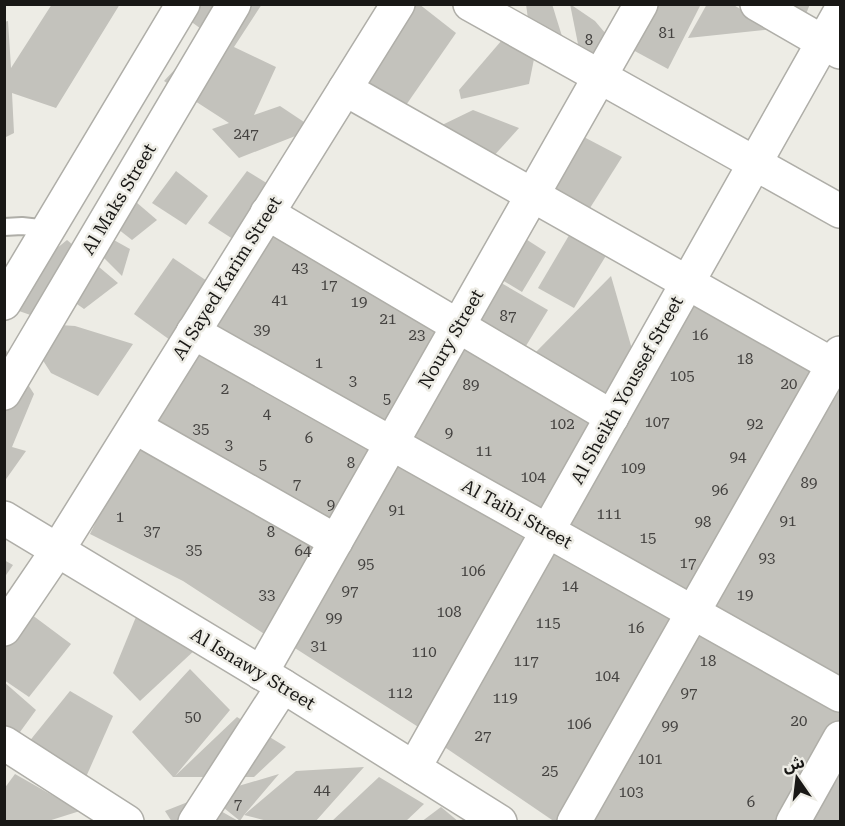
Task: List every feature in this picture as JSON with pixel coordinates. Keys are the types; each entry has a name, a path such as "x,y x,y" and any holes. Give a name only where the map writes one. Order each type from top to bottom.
{"street":[{"path":"4,303 183,4"},
{"name":"Al Maks Street","path":"4,393 234,4"},
{"name":"Al Sayed Karim Street","path":"4,629 57,551 398,4"},
{"path":"470,4 840,211"},
{"name":"Noury Street","path":"195,822 272,680 336,542 641,4"},
{"path":"757,4 832,47"},
{"name":"Al Sheikh Youssef Street","path":"414,768 755,163 832,47 840,12"},
{"path":"345,89 688,282 838,362 574,822"},
{"path":"267,213 612,417"},
{"name":"Al Taibi Street","path":"193,332 840,695"},
{"path":"135,427 336,542"},
{"name":"Al Isnawy Street","path":"4,518 499,821"},
{"path":"794,822 840,738"},
{"path":"4,744 128,822"}],"lane":[{"path":"4,227 49,229"}],"building":[{"path":"52,4 120,4 56,108 12,93 14,133 4,138 4,22 8,21 11,68"},
{"path":"167,4 262,4 234,47 276,67 254,115 280,106 307,124 303,133 239,158 212,129 229,123 164,81 208,34"},
{"path":"406,4 419,4 456,33 404,108 357,82"},
{"path":"526,4 552,4 565,46 529,27"},
{"path":"570,4 595,21 611,40 594,62 579,49"},
{"path":"656,4 701,4 668,69 631,49"},
{"path":"707,4 732,4 773,29 688,38"},
{"path":"776,4 810,4 804,19"},
{"path":"502,40 534,59 529,84 461,99 459,90"},
{"path":"473,110 519,128 491,159 440,126"},
{"path":"582,136 622,157 585,216 547,194"},
{"path":"176,171 208,196 186,225 152,203"},
{"path":"247,171 273,187 236,241 208,223"},
{"path":"136,202 157,220 132,240 118,229"},
{"path":"272,225 448,328 391,433 208,331"},
{"path":"571,232 607,254 574,308 538,288"},
{"path":"521,236 546,252 522,292 497,277"},
{"path":"112,239 130,249 122,276 101,255"},
{"path":"67,240 118,283 84,309 77,304 60,325 75,326 133,344 98,396 51,373 28,337 59,325 19,311 21,266 29,271"},
{"path":"173,258 207,281 170,340 134,314"},
{"path":"611,276 634,356 599,409 533,355"},
{"path":"496,280 548,310 521,354 470,327"},
{"path":"688,301 817,374 691,595 562,526"},
{"path":"462,337 601,420 545,520 403,441"},
{"path":"4,347 34,394 12,447 26,451 4,482"},
{"path":"200,352 382,451 335,534 149,430"},
{"path":"834,386 840,389 840,683 709,610"},
{"path":"144,446 330,545 272,639 183,581 90,534 112,489"},
{"path":"395,460 532,539 423,730 287,643"},
{"path":"551,548 679,617 562,822 555,822 440,744"},
{"path":"4,560 13,565 4,578"},
{"path":"4,594 71,644 29,697 4,680"},
{"path":"138,612 197,648 140,701 113,673"},
{"path":"693,632 840,707 840,720 783,822 590,822"},
{"path":"190,669 230,710 175,776 237,717 286,747 254,777 173,777 132,732"},
{"path":"4,682 36,710 4,754"},
{"path":"70,691 113,716 86,777 28,743"},
{"path":"840,757 840,822 805,822"},
{"path":"364,767 315,822 271,822 244,815 296,771"},
{"path":"15,774 80,811 45,822 4,822 4,789"},
{"path":"279,774 240,821 208,795"},
{"path":"379,777 424,804 405,822 331,822"},
{"path":"198,798 240,822 172,822 165,811"},
{"path":"441,807 459,822 421,822"}]}
